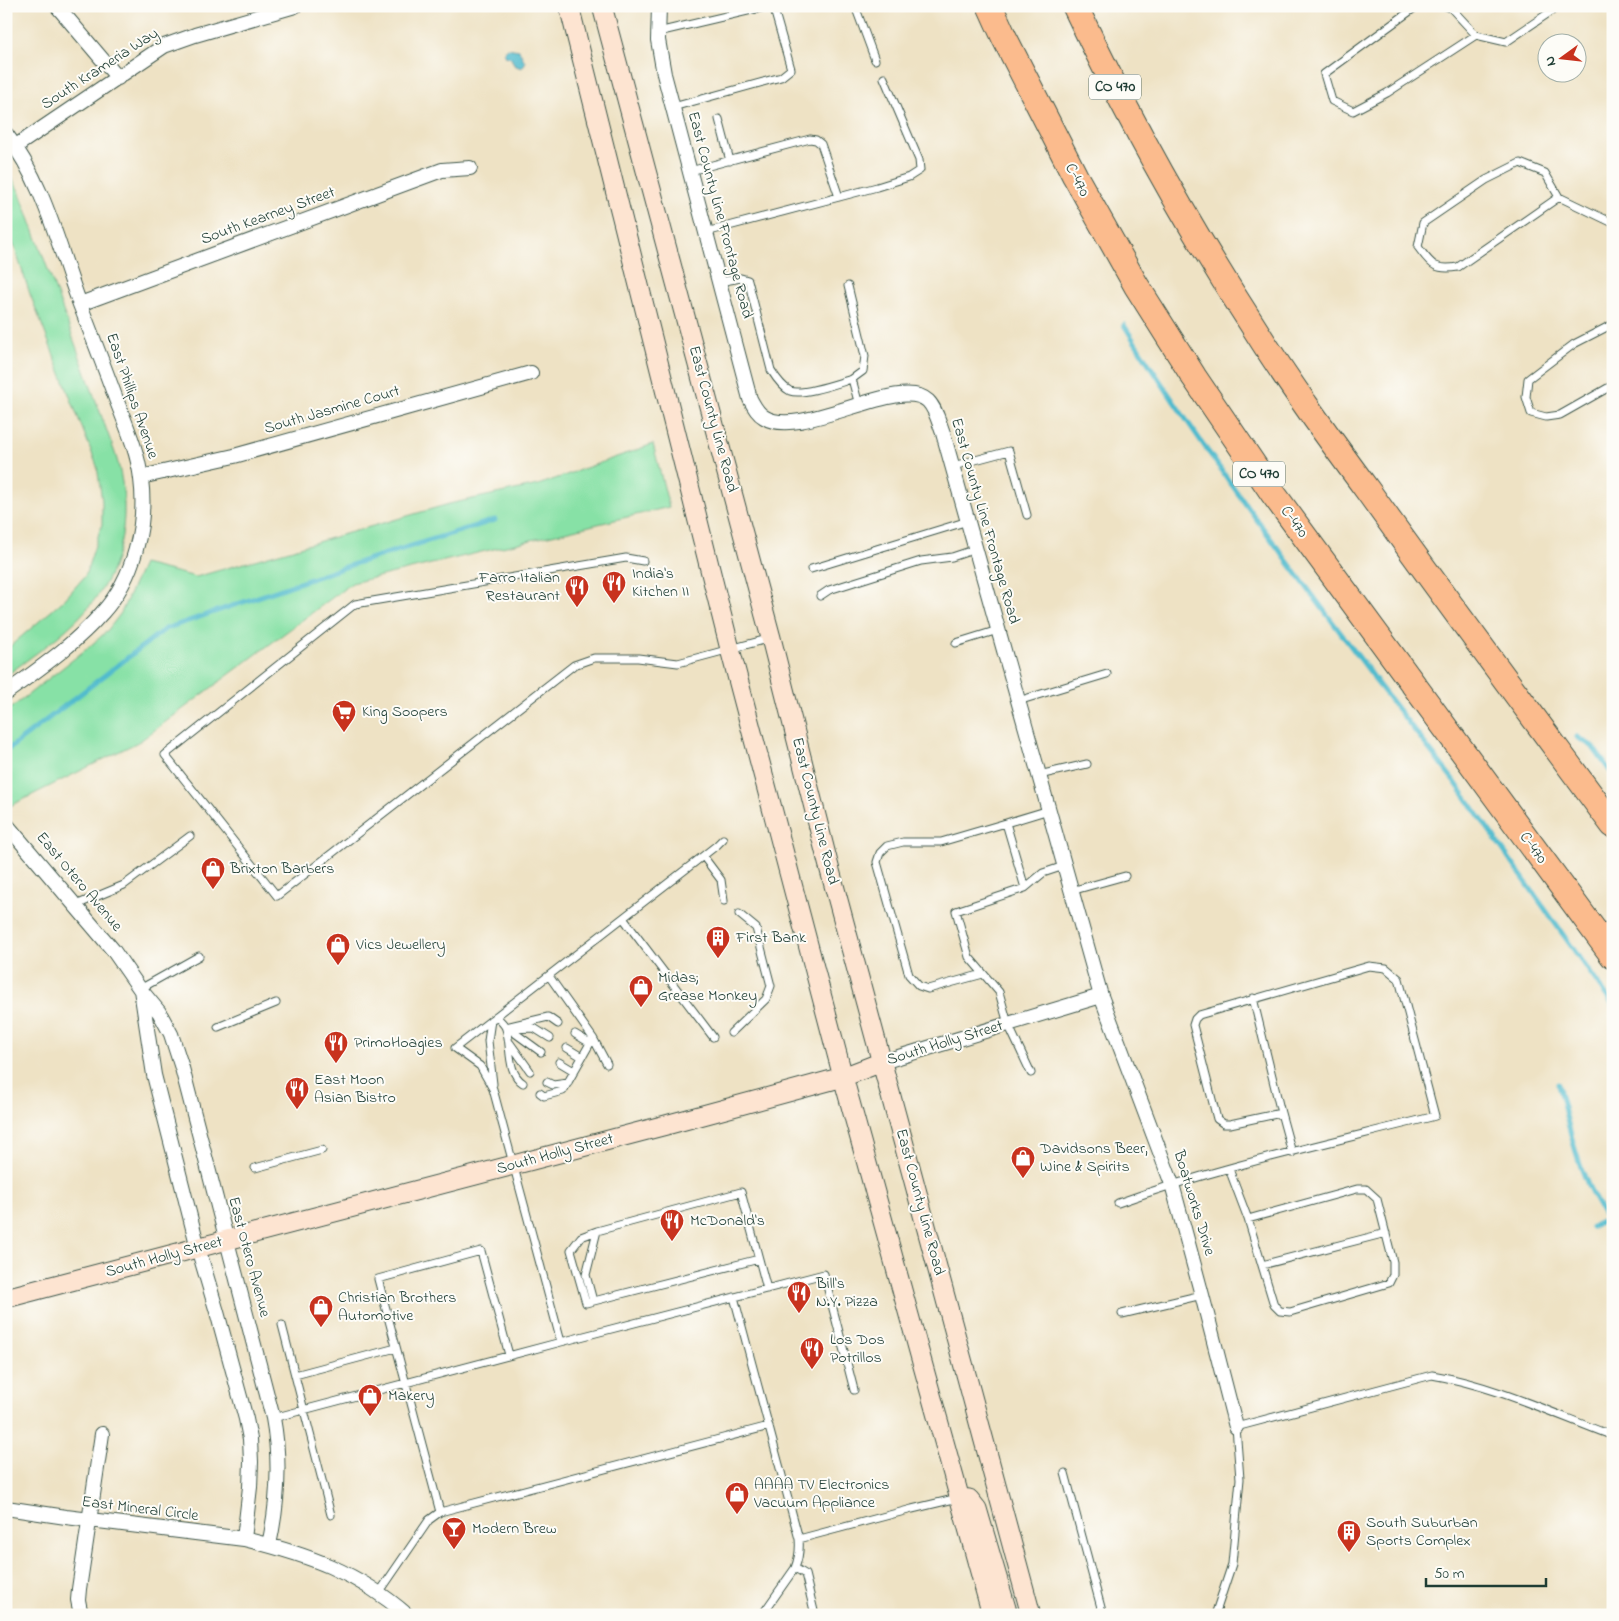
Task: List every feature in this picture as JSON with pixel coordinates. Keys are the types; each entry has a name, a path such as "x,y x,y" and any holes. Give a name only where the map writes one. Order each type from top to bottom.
{"highway":[{"name":"C-470","path":"990,6 1075,176 1132,276 1194,377 1272,492 1613,956"},
{"name":"CO 470","path":"1075,6 1117,92 1162,174 1208,255 1259,335 1317,421 1421,565 1613,825"}],"main road":[{"path":"569,6 730,649 843,1077 992,1615"},
{"name":"East County Line Road","path":"602,6 771,638 828,863 1031,1615"},
{"name":"South Holly Street","path":"6,1298 843,1077 882,1062"},
{"path":"960,1498 969,1499 977,1509 1008,1615"}],"street":[{"path":"57,6 118,78"},
{"name":"South Krameria Way","path":"16,146 164,46 295,6"},
{"name":"East County Line Frontage Road","path":"659,6 658,40 664,74 750,399 757,411 765,418 773,421 795,422 888,398 913,394 921,396 928,401 934,410 943,433 968,520 1101,996"},
{"name":"East Phillips Avenue","path":"6,134 16,146 29,168 38,190 129,432 141,477 143,498 140,534 132,562 122,585 104,612 79,637 6,693"},
{"name":"South Kearney Street","path":"80,304 442,170 470,168"},
{"name":"South Jasmine Court","path":"141,477 234,456 531,373"},
{"name":"East Otero Avenue","path":"6,824 113,950 140,989 159,1012 171,1034 182,1068 273,1418 277,1444 277,1489 274,1522 269,1545"},
{"name":"East Otero Avenue","path":"140,989 154,1075 198,1248 217,1312 250,1439 250,1487 244,1539"},
{"name":"South Holly Street","path":"882,1062 1101,996"},
{"name":"Boatworks Drive","path":"1101,996 1172,1184 1236,1426"},
{"path":"81,1615 78,1600 79,1588 102,1434"},
{"name":"East Mineral Circle","path":"6,1508 244,1539 303,1554 327,1564 379,1593 407,1615"}],"lane":[{"path":"658,32 769,6"},
{"path":"673,107 781,77 791,69 773,6"},
{"path":"855,6 875,60"},
{"path":"1416,6 1324,74 1332,101 1353,110 1387,93 1476,35"},
{"path":"1446,6 1451,8 1476,35 1506,42 1559,6"},
{"path":"706,232 910,177 920,170 919,160 884,78"},
{"path":"719,120 730,161"},
{"path":"690,171 810,139 816,140 821,144 839,197"},
{"path":"1559,197 1458,267 1445,269 1431,264 1418,247 1423,223 1486,180 1520,163 1545,173 1559,197 1613,223"},
{"path":"720,282 741,278 748,280 771,370 780,383 791,391 806,391 852,380 863,371 865,356 848,286"},
{"path":"1613,324 1574,344 1535,373 1528,379 1526,397 1531,413 1546,417 1560,415 1613,386"},
{"path":"852,380 859,405"},
{"path":"952,466 1009,451 1027,515"},
{"path":"811,569 968,520"},
{"path":"820,596 829,590 921,561 952,557 976,549"},
{"path":"643,561 626,558 355,604 165,756 277,896 574,665 594,658 638,658 678,664 771,638"},
{"path":"956,643 998,630"},
{"path":"1018,701 1107,674"},
{"path":"1039,775 1087,764"},
{"path":"983,974 928,989 919,986 909,975 877,862 880,853 888,846 910,842 941,842 1049,810"},
{"path":"1006,823 1025,888"},
{"path":"76,906 124,885 190,836"},
{"path":"493,1090 480,1066 455,1048 703,856 723,838"},
{"path":"703,856 721,880 724,901"},
{"path":"1031,1073 1008,1024 999,992 968,957 956,911 1025,888 1043,873 1064,866"},
{"path":"1071,891 1125,876"},
{"path":"731,1032 766,999 771,986 756,928 739,914"},
{"path":"623,918 713,1037"},
{"path":"140,989 198,956"},
{"path":"1118,1203 1172,1184 1435,1116 1399,979 1386,968 1369,966 1199,1014 1195,1019 1193,1025 1217,1119 1224,1124 1230,1124 1281,1113"},
{"path":"548,976 607,1064"},
{"path":"1253,998 1292,1153"},
{"path":"218,1027 276,1003"},
{"path":"508,1028 548,1016 558,1024"},
{"path":"494,1018 541,1052"},
{"path":"494,1018 488,1041 493,1090 561,1342"},
{"path":"508,1028 534,1028 550,1038"},
{"path":"508,1028 508,1041 514,1071 518,1080 523,1083"},
{"path":"575,1034 592,1041"},
{"path":"508,1041 530,1071"},
{"path":"540,1093 544,1096 563,1091 592,1041"},
{"path":"567,1048 582,1058"},
{"path":"558,1062 574,1071"},
{"path":"547,1082 553,1085 568,1082"},
{"path":"255,1168 322,1150"},
{"path":"1230,1169 1248,1219 1274,1305 1280,1311 1290,1312 1390,1283 1393,1275 1393,1262 1386,1233 1377,1199 1366,1189 1357,1189 1248,1219"},
{"path":"759,1258 586,1303 572,1250 582,1238 597,1232 741,1192 759,1258 767,1289"},
{"path":"593,1301 586,1275 597,1232"},
{"path":"1262,1265 1386,1233"},
{"path":"440,1512 378,1279 481,1252 509,1356"},
{"path":"273,1418 824,1274 854,1390"},
{"path":"1122,1314 1202,1294"},
{"path":"734,1297 799,1539 799,1559 795,1568 762,1615"},
{"path":"282,1325 332,1515"},
{"path":"295,1375 396,1348"},
{"path":"1215,1615 1232,1564 1240,1479 1236,1426 1432,1375 1458,1379 1483,1387 1613,1436"},
{"path":"379,1593 429,1520 440,1512 768,1426"},
{"path":"1065,1473 1103,1615"},
{"path":"799,1539 960,1498"},
{"path":"795,1568 805,1574 815,1615"}],"green space":[{"path":"6,167 20,193 115,453 124,495 124,516 117,556 110,575 99,593 86,610 68,628 6,676 6,651 8,648 64,600 85,576 102,524 102,501 97,466 30,294 6,222"},
{"path":"653,444 669,507 352,583 140,741 6,808 6,712 107,631 121,613 143,564 196,577 449,504 538,485"}],"water":[{"path":"507,48 519,50 525,62 524,66 521,68 514,65 511,58 505,56 504,52"}],"waterway":[{"path":"1124,325 1215,461 1376,680"},
{"path":"6,751 165,629 360,562 495,520"},
{"path":"1374,679 1455,782 1613,1005"},
{"path":"1577,737 1592,746 1613,775"},
{"path":"1558,1084 1578,1159 1592,1194 1613,1228"},
{"path":"1592,1227 1600,1222 1608,1221"}],"place":[{"name":"India's Kitchen II","path":"614,604"},
{"name":"Farro Italian Restaurant","path":"577,608"},
{"name":"King Soopers","path":"344,733"},
{"name":"Brixton Barbers","path":"213,890"},
{"name":"First Bank","path":"718,959"},
{"name":"Vics Jewellery","path":"338,966"},
{"name":"Midas; Grease Monkey","path":"641,1008"},
{"name":"PrimoHoagies","path":"336,1064"},
{"name":"East Moon Asian Bistro","path":"297,1110"},
{"name":"Davidsons Beer, Wine & Spirits","path":"1023,1179"},
{"name":"McDonald's","path":"672,1242"},
{"name":"Bill's N.Y. Pizza","path":"799,1314"},
{"name":"Christian Brothers Automotive","path":"321,1328"},
{"name":"Los Dos Potrillos","path":"812,1370"},
{"name":"Makery","path":"370,1417"},
{"name":"AAAA TV Electronics Vacuum Appliance","path":"737,1515"},
{"name":"Modern Brew","path":"454,1550"},
{"name":"South Suburban Sports Complex","path":"1349,1553"}]}
